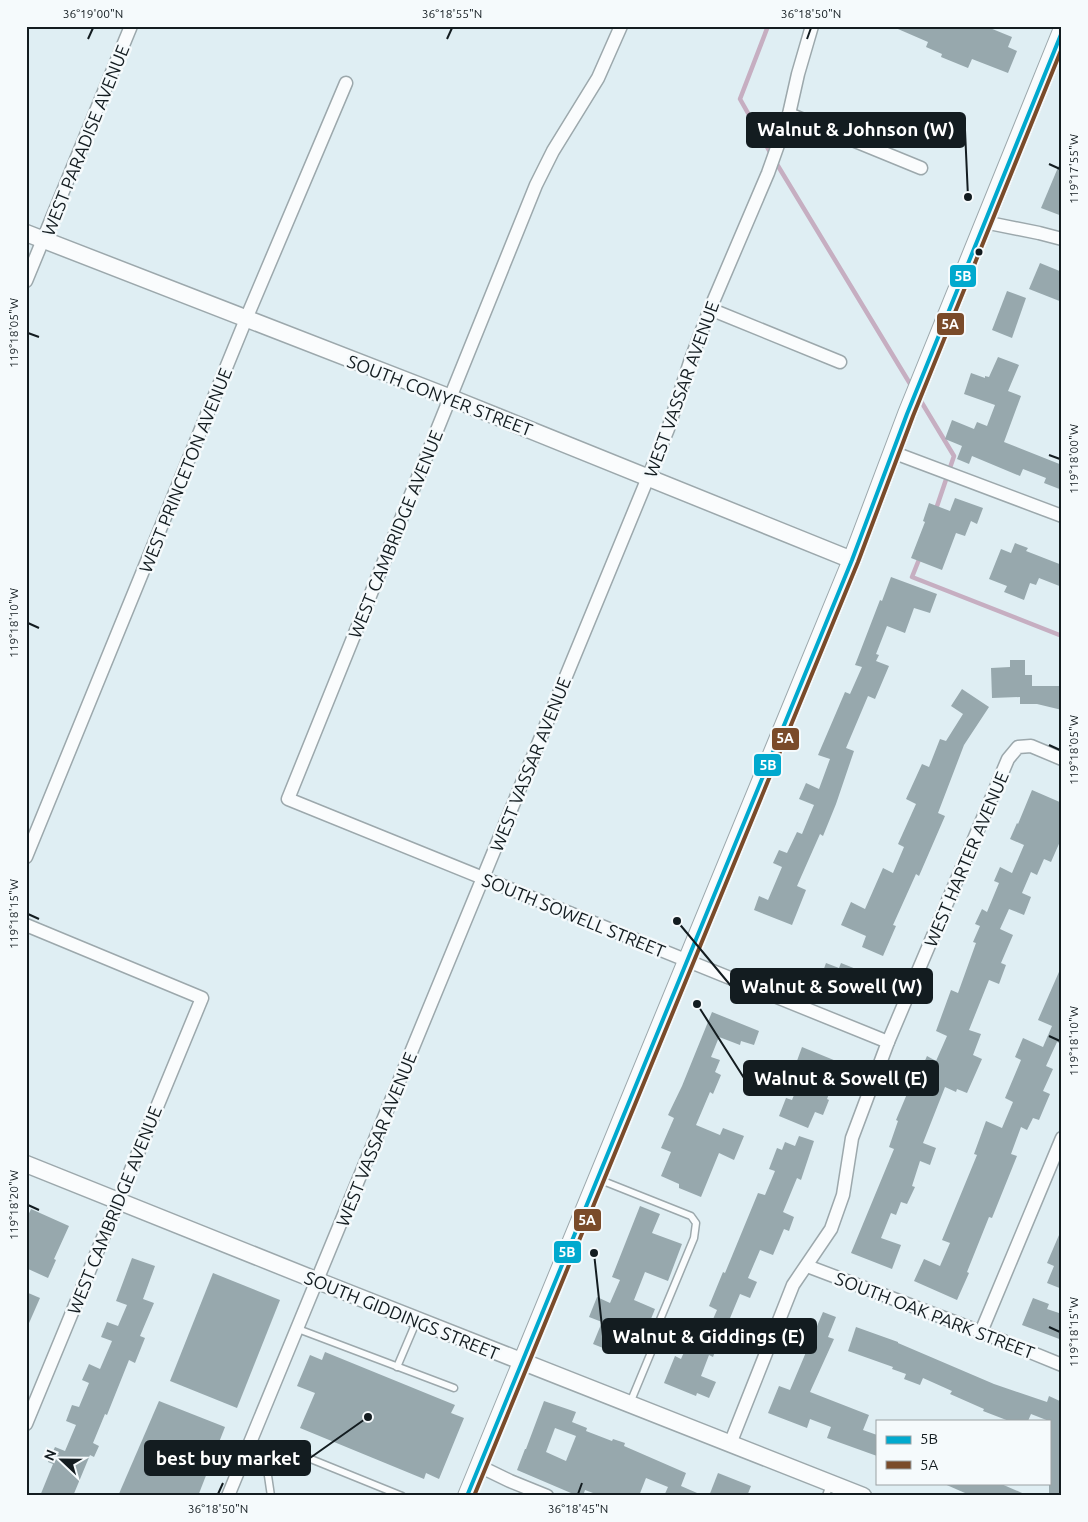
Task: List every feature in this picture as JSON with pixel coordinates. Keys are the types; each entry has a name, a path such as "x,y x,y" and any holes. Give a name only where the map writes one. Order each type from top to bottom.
{"main road":[{"path":"467,1496 852,560 892,452 1062,31"}],"street":[{"name":"WEST PARADISE AVENUE","path":"26,281 131,26"},
{"name":"WEST CAMBRIDGE AVENUE","path":"288,799 536,185 598,78 621,26"},
{"name":"WEST VASSAR AVENUE","path":"228,1496 668,429 710,309 768,173 788,114 812,26"},
{"name":"WEST PRINCETON AVENUE","path":"26,857 246,319 346,83"},
{"path":"788,114 921,168"},
{"path":"984,222 1039,232 1062,239"},
{"name":"SOUTH CONYER STREET","path":"26,233 450,398 852,560"},
{"path":"710,309 840,362"},
{"path":"892,452 1062,516"},
{"name":"WEST HARTER AVENUE","path":"730,1444 793,1285 832,1229 843,1195 852,1138 888,1042 1008,759 1018,747 1031,746 1062,759"},
{"name":"SOUTH SOWELL STREET","path":"288,799 888,1042"},
{"name":"WEST CAMBRIDGE AVENUE","path":"26,925 202,998 26,1424"},
{"path":"981,1332 1062,1138"},
{"name":"SOUTH GIDDINGS STREET","path":"26,1164 730,1444 828,1489 863,1496"},
{"name":"SOUTH OAK PARK STREET","path":"807,1266 1062,1365"},
{"path":"479,1466 547,1496"}],"lane":[{"path":"598,1179 691,1216 696,1223 694,1238 657,1327 657,1338 630,1404"},
{"path":"397,1367 417,1320"},
{"path":"298,1329 454,1388"},
{"path":"267,1469 291,1451 402,1496"},
{"path":"243,1460 267,1469"},
{"path":"267,1469 271,1496"}],"building":[{"path":"891,26 985,26 1012,37 1008,47 1017,51 1008,73 972,59 968,68 941,57 942,54 926,47 928,42"},
{"path":"1062,158 1062,216 1041,208"},
{"path":"1040,263 1062,272 1062,302 1029,289"},
{"path":"1007,291 1026,298 1012,338 992,330"},
{"path":"998,357 1019,365 1008,391 1021,396 1004,442 1062,465 1062,490 1044,483 1046,478 1023,469 1020,476 972,456 969,464 957,459 962,446 945,439 952,420 974,429 977,422 987,426 995,405 964,394 971,373 985,378 985,376 989,377"},
{"path":"955,498 983,508 977,524 971,521 965,536 956,533 942,570 911,558 925,522 923,521 929,503 950,511"},
{"path":"1015,543 1028,548 1026,551 1062,565 1062,587 1039,578 1036,585 1030,583 1024,600 1004,592 1007,586 989,579 1001,549 1011,553"},
{"path":"891,577 937,594 930,613 914,608 905,633 887,626 876,654 879,655 876,661 889,666 875,699 868,696 846,748 854,751 823,836 820,834 797,886 806,890 792,925 754,910 759,896 768,900 782,867 773,863 779,850 787,853 797,832 802,834 814,805 799,799 806,783 819,789 830,759 818,755 845,692 850,694 862,667 855,665"},
{"path":"1010,660 1025,660 1025,675 1032,675 1032,686 1062,686 1062,710 1037,704 1020,704 1020,697 992,698 991,668 1010,667"},
{"path":"962,689 989,707 964,745 938,813 945,816 919,876 916,874 893,925 896,926 883,956 862,947 866,936 841,925 851,902 865,909 883,868 893,873 904,847 898,844 916,804 906,799 922,764 929,767 940,739 946,741 963,714 951,706"},
{"path":"1032,790 1062,803 1062,837 1051,862 1044,859 1037,875 1031,872 1022,893 1031,897 1024,915 1009,909 1000,929 1013,935 1001,963 1006,965 999,984 989,980 969,1030 981,1034 973,1055 982,1059 967,1093 957,1089 956,1092 945,1087 923,1143 936,1148 930,1165 920,1161 912,1186 915,1187 907,1204 901,1202 896,1215 891,1213 881,1238 901,1245 892,1269 851,1253 894,1149 889,1147 898,1121 896,1120 912,1082 915,1083 927,1056 936,1061 947,1036 936,1031 951,990 958,993 976,943 973,942 980,926 975,924 982,909 987,912 999,883 994,881 1000,867 1012,873 1024,845 1010,839"},
{"path":"826,963 839,968 841,963 871,975 863,994 821,977"},
{"path":"1062,965 1062,1044 1057,1042 1046,1066 1053,1069 1043,1091 1050,1094 1039,1120 1033,1118 1027,1130 1021,1127 1011,1154 1017,1156 992,1218 989,1217 957,1300 914,1281 924,1259 940,1266 950,1243 942,1240 977,1155 974,1154 986,1121 1002,1128 1013,1102 1005,1098 1021,1060 1015,1057 1023,1038 1043,1047 1052,1026 1038,1020"},
{"path":"712,1012 759,1031 754,1045 741,1041 740,1045 719,1037 711,1057 720,1060 715,1072 721,1075 713,1094 710,1092 696,1125 720,1135 723,1128 744,1136 734,1160 719,1153 701,1197 679,1188 679,1184 661,1176 671,1152 661,1148 674,1118 668,1115"},
{"path":"802,1047 841,1063 823,1115 815,1112 808,1128 779,1116 786,1098 792,1100 803,1072 794,1069"},
{"path":"799,1136 814,1141 801,1180 797,1178 783,1212 794,1217 789,1231 784,1229 773,1255 760,1250 748,1278 757,1282 750,1298 740,1294 728,1323 738,1327 730,1345 719,1341 713,1357 709,1355 701,1376 716,1382 709,1398 697,1393 696,1396 664,1383 675,1356 681,1359 695,1327 707,1333 717,1310 709,1306 723,1272 725,1273 758,1193 765,1195 775,1171 769,1169 777,1148 782,1150 785,1142 795,1146"},
{"path":"640,1206 660,1214 652,1233 682,1244 668,1281 645,1272 634,1300 655,1309 638,1351 617,1342 613,1352 593,1344 602,1322 589,1317 597,1297 610,1303 620,1280 612,1277"},
{"path":"31,1209 69,1226 54,1259 56,1260 48,1278 26,1268 26,1220"},
{"path":"1062,1228 1062,1289 1047,1283 1054,1266 1047,1263"},
{"path":"132,1258 155,1266 143,1299 154,1303 140,1336 145,1338 135,1363 129,1360 107,1415 105,1414 93,1443 99,1446 94,1457 90,1455 73,1496 40,1496 53,1464 48,1462 55,1447 65,1451 76,1425 66,1421 72,1405 79,1407 89,1383 82,1380 89,1364 100,1369 112,1341 101,1337 107,1322 118,1326 127,1305 116,1301"},
{"path":"213,1273 280,1300 237,1408 170,1381"},
{"path":"26,1292 40,1298 26,1330"},
{"path":"1033,1298 1049,1304 1047,1309 1062,1314 1062,1340 1022,1325"},
{"path":"823,1312 836,1317 828,1337 834,1339 810,1392 869,1415 863,1430 876,1435 876,1456 827,1438 831,1427 810,1419 807,1428 768,1413 779,1386 790,1390"},
{"path":"856,1327 898,1342 994,1384 1047,1402 1049,1396 1062,1402 1062,1496 1049,1496 1050,1420 1031,1414 1028,1420 1006,1420 983,1411 984,1409 950,1394 952,1391 923,1378 920,1385 904,1379 906,1374 892,1369 893,1367 848,1351"},
{"path":"325,1352 455,1405 451,1413 464,1418 439,1479 426,1473 424,1479 300,1428 315,1393 297,1386 310,1355 322,1360"},
{"path":"159,1401 225,1427 198,1496 118,1496"},
{"path":"544,1401 576,1412 572,1422 587,1428 586,1431 612,1441 613,1439 625,1443 624,1446 686,1473 681,1486 704,1496 664,1496 668,1487 646,1478 639,1496 601,1496 585,1490 583,1496 578,1496 517,1470","holes":["555,1428 576,1436 566,1461 546,1452"]},
{"path":"718,1473 751,1486 747,1496 709,1496"},
{"path":"944,1484 1001,1484 1029,1496 972,1496"}],"waterway":[{"path":"768,26 740,99 775,161 912,387"},
{"path":"919,398 954,456 935,512"},
{"path":"920,557 912,577 1062,636"}],"transit line":[{"name":"5B","path":"467,1496 852,560 907,414 1062,32"},
{"name":"5A","path":"474,1496 858,562 913,416 1062,48"}],"place":[{"name":"Walnut & Johnson (W)","path":"968,197"},
{"name":"Walnut & Sowell (W)","path":"677,921"},
{"name":"Walnut & Sowell (E)","path":"697,1004"},
{"name":"Walnut & Giddings (E)","path":"594,1253"},
{"name":"best buy market","path":"368,1417"}]}
